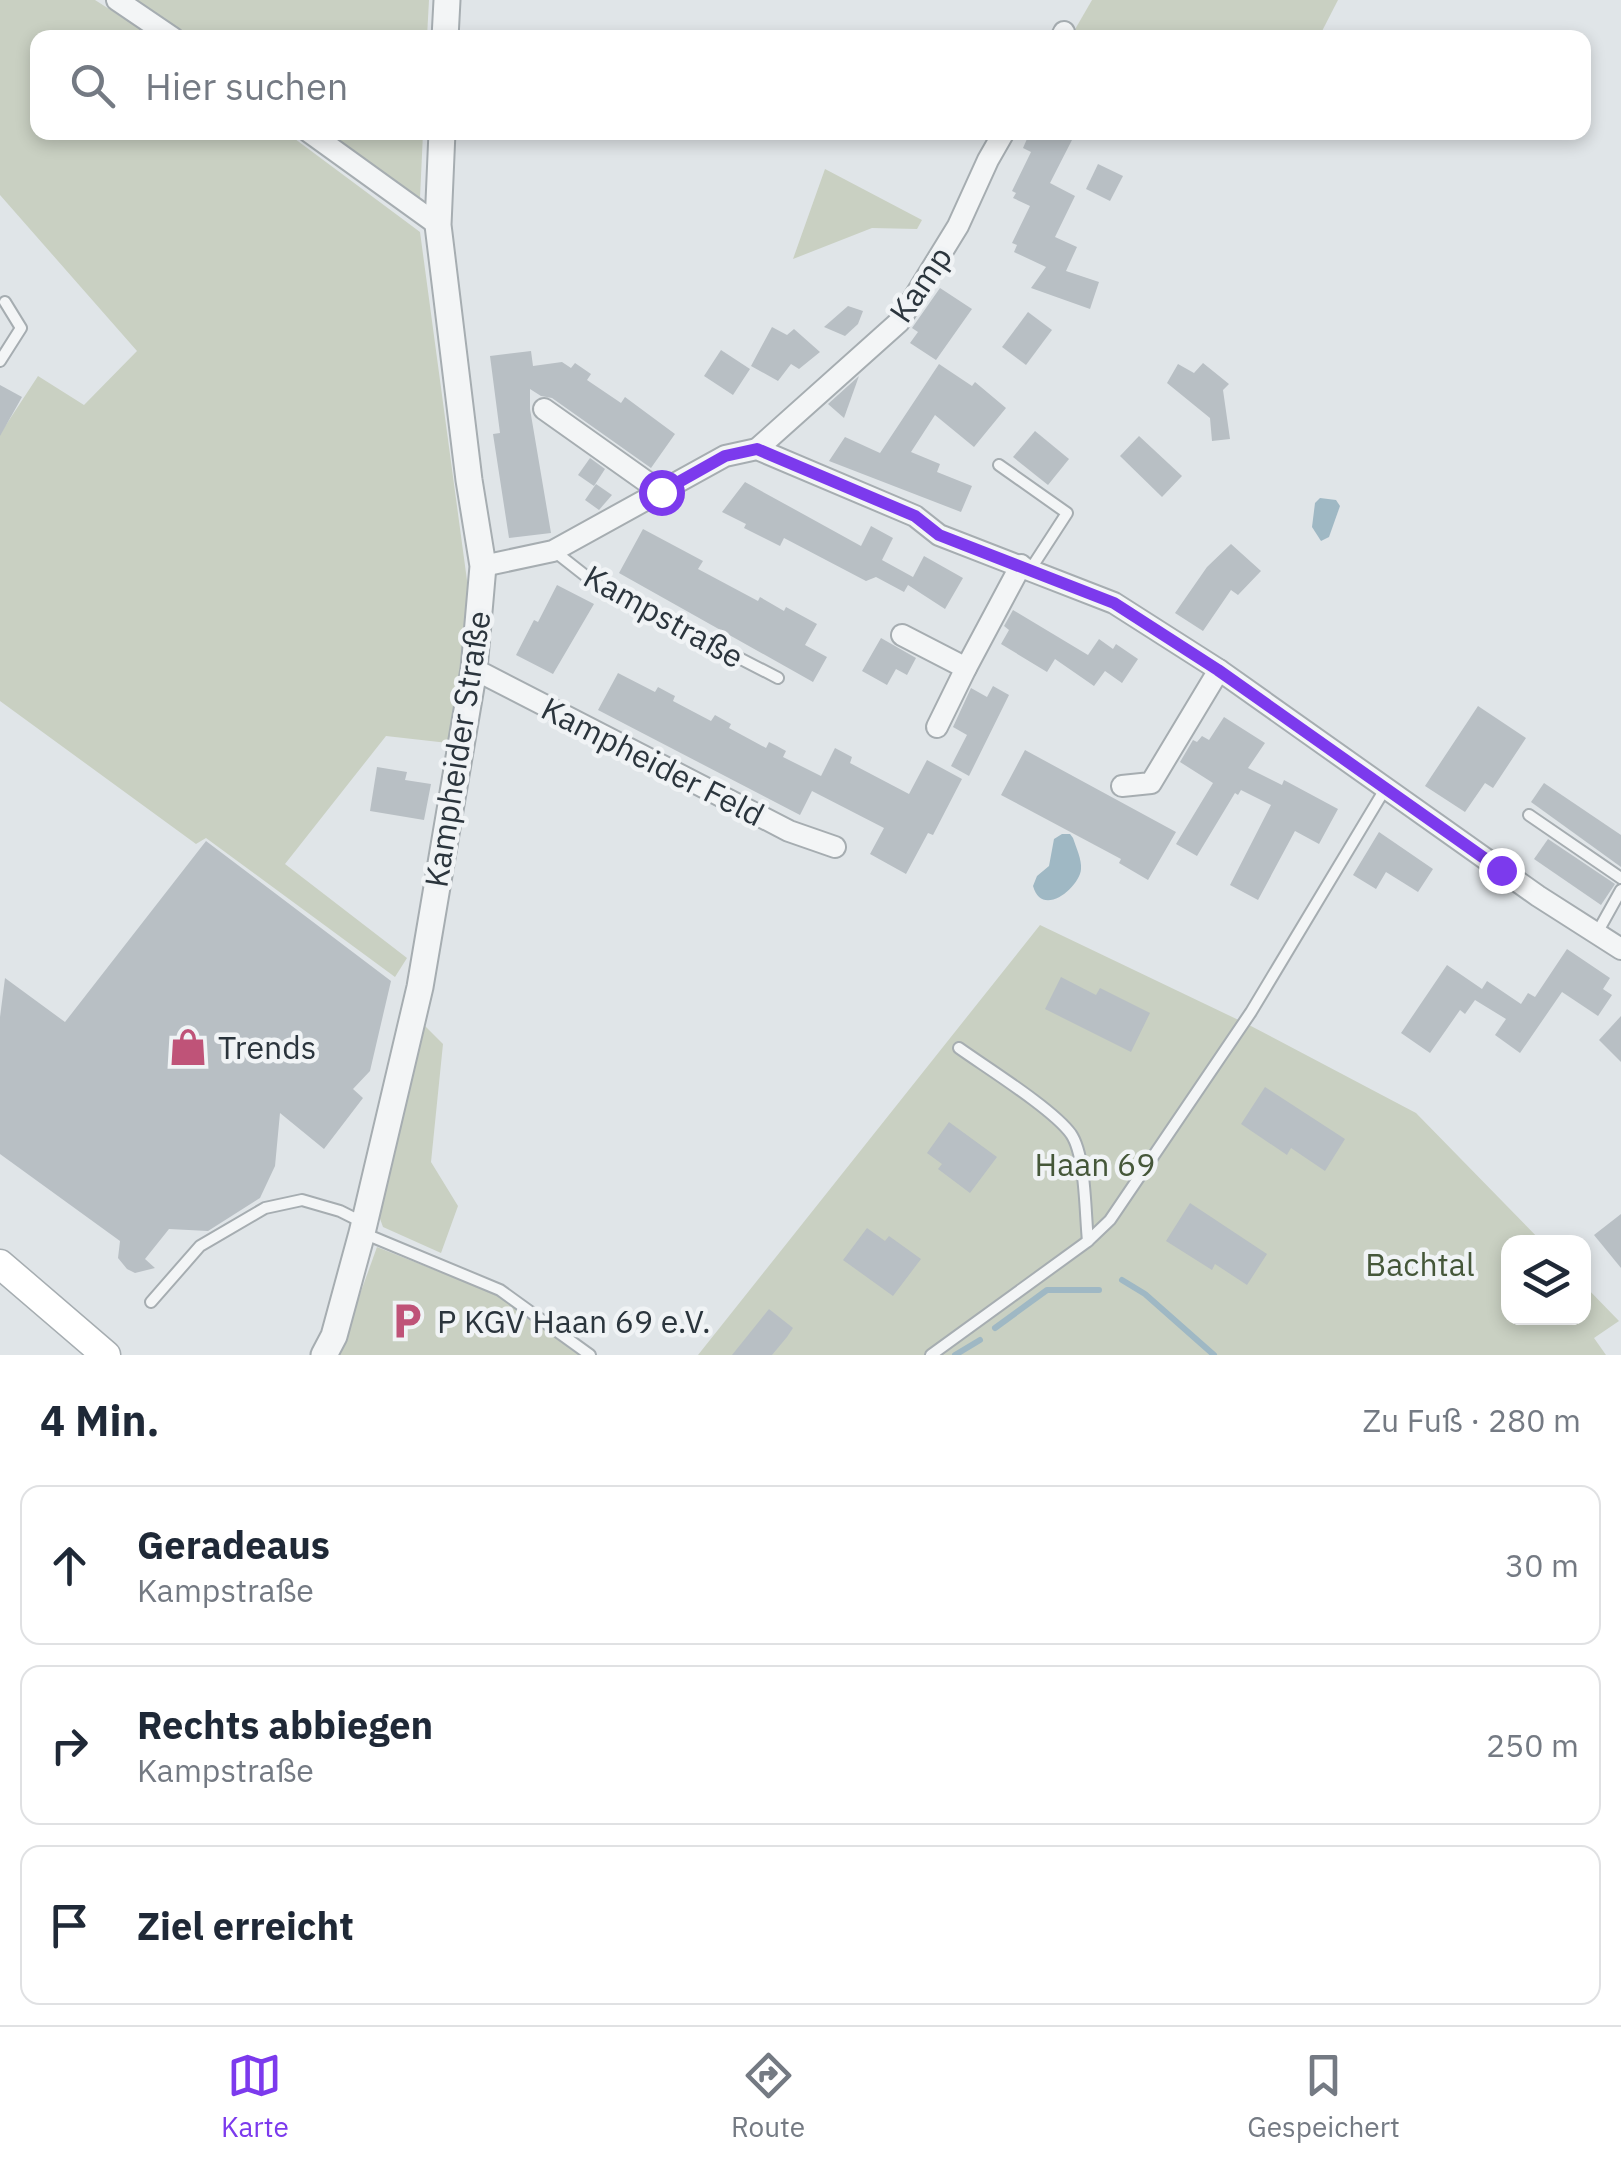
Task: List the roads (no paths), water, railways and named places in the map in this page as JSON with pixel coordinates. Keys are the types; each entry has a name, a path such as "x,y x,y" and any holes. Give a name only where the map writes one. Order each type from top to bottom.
{"main road":[{"path":"0,1264 106,1355"}],"street":[{"path":"118,0 161,30"},
{"path":"446,30 447,0"},
{"path":"320,140 438,225"},
{"name":"Kampheider Straße","path":"324,1355 334,1336 364,1228 420,987 474,669 483,566 438,225 442,140"},
{"name":"Kamp","path":"757,449 899,322 958,226 999,140"},
{"path":"544,410 661,492"},
{"path":"757,449 915,516 939,535 1114,603 1218,670 1538,896 1621,949"},
{"name":"Kampstraße","path":"483,566 553,551 725,456 757,449"},
{"path":"937,727 966,668 1026,568"},
{"path":"902,636 966,668"},
{"name":"Kampheider Feld","path":"474,669 788,831 835,847"},
{"path":"1122,786 1151,783 1218,670"}],"lane":[{"path":"0,362 21,328 5,302"},
{"path":"999,465 1067,513 1026,568"},
{"name":"Kampstraße","path":"553,551 596,584 778,678"},
{"path":"930,1355 1088,1242 1110,1220 1231,1043 1384,789"},
{"path":"1529,814 1621,878"},
{"path":"1598,933 1621,890"},
{"path":"959,1048 1072,1135 1080,1162 1088,1242"},
{"path":"151,1302 200,1246 266,1208 302,1200 340,1211 364,1228 500,1290 590,1355"}],"water":[{"path":"1320,498 1336,500 1340,506 1329,537 1321,541 1312,527 1315,503"},
{"path":"1062,834 1073,838 1081,869 1068,891 1044,900 1033,886 1037,876 1049,866 1054,839"}],"waterway":[{"path":"1122,1280 1145,1294 1214,1355"},
{"path":"995,1328 1047,1290 1099,1290"},
{"path":"955,1355 980,1340"}],"place":[{"name":"Trends","path":"188,1047"},
{"name":"P KGV Haan 69 e.V.","path":"407,1321"}],"park label":[{"name":"Haan 69","path":"1095,1164"},
{"name":"Bachtal","path":"1420,1264"}]}
